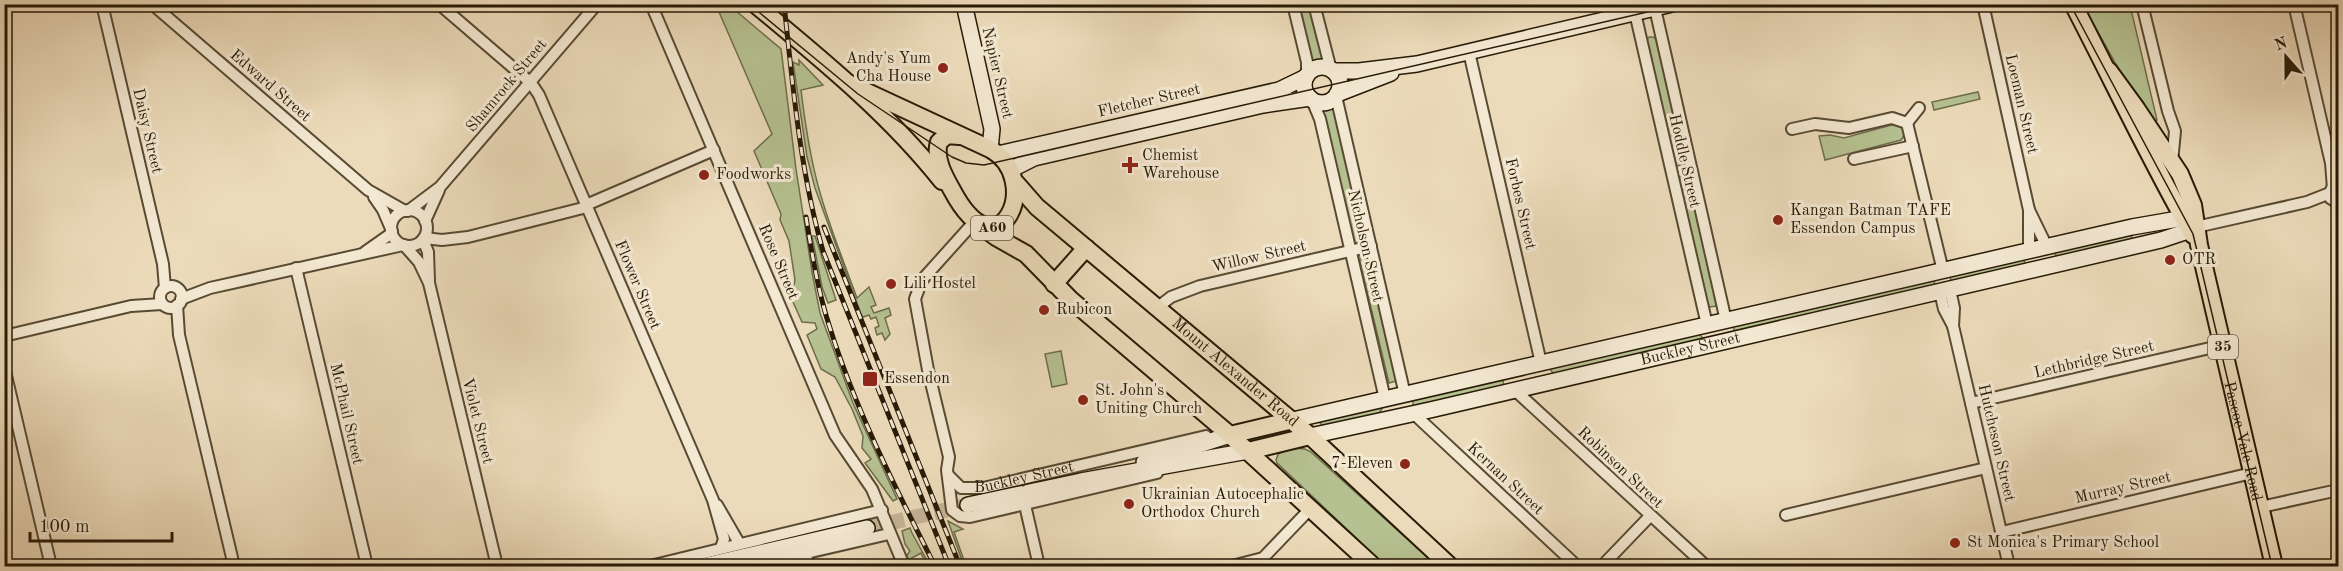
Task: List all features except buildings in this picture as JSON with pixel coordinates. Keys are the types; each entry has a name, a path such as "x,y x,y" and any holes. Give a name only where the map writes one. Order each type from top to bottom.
{"main road":[{"name":"A60","path":"754,4 850,84 919,153 976,222 1026,254 1054,285 1248,450 1372,567"},
{"name":"Napier Street","path":"964,4 992,129 994,151"},
{"path":"1417,64 1337,95 1325,103 1311,99 1304,88 1306,76 1318,68 1359,71 1417,64 1634,9 1672,4"},
{"name":"Pascoe Vale Road","path":"2073,4 2109,72 2132,123 2199,245 2274,567"},
{"path":"1332,70 1339,81 1337,95"},
{"name":"Pascoe Vale Road","path":"2109,72 2172,162 2191,198 2190,225"},
{"name":"Fletcher Street","path":"994,151 1279,90 1306,76"},
{"name":"A60","path":"850,84 994,151 1013,176 1011,210 1005,221 993,228 984,227 976,222"},
{"name":"Fletcher Street","path":"1013,176 1034,158 1263,105 1311,99"},
{"name":"A60","path":"956,198 943,172 937,151 939,142 945,136 959,136"},
{"name":"Mount Alexander Road","path":"1013,176 1032,203 1293,420 1450,567"},
{"name":"Buckley Street","path":"1081,481 1230,435 1293,420 2132,227 2190,225"},
{"name":"Buckley Street","path":"968,505 1081,481 1182,464 1389,417 1413,414 2051,266 2140,244 2190,225"},
{"path":"2132,227 2140,244"},
{"path":"2047,247 2051,266"},
{"path":"1054,285 1086,248"},
{"path":"2029,251 2033,270"},
{"path":"1942,271 1945,291"},
{"path":"1713,344 1726,321"},
{"path":"1707,325 1713,344"},
{"path":"1541,363 1546,383"},
{"path":"1512,370 1517,390"},
{"path":"1406,395 1409,409 1413,414"},
{"path":"1385,399 1389,417"},
{"path":"702,567 867,528"}],"street":[{"name":"Daisy Street","path":"102,4 234,567"},
{"name":"Edward Street","path":"152,4 368,190 383,210 392,232"},
{"path":"439,4 531,82"},
{"name":"Shamrock Street","path":"407,211 440,187 597,4"},
{"path":"1293,4 1306,59 1306,76"},
{"path":"1314,4 1332,70"},
{"name":"Loeman Street","path":"1983,4 2029,210 2029,251"},
{"path":"2142,4 2174,126 2176,137 2172,162"},
{"path":"2294,4 2331,163 2336,195"},
{"name":"Rose Street","path":"652,5 835,435 868,482 882,510 889,534 904,567"},
{"name":"Hoddle Street","path":"1654,7 1726,321"},
{"name":"Hoddle Street","path":"1634,9 1707,325"},
{"name":"Forbes Street","path":"1469,52 1541,363"},
{"name":"Flower Street","path":"531,82 542,99 713,500 724,539 722,548"},
{"name":"Nicholson Street","path":"1337,95 1406,395"},
{"name":"Nicholson Street","path":"1311,99 1319,117 1385,399"},
{"path":"1907,123 1919,108"},
{"path":"1792,129 1815,124 1849,128 1892,118 1907,123"},
{"path":"1907,123 1942,271"},
{"path":"1854,159 1913,146"},
{"path":"4,336 365,252 404,245 412,246 423,239 442,240 468,237 587,206 714,150"},
{"name":"Shamrock Street","path":"425,221 440,187"},
{"name":"Edward Street","path":"368,190 407,211"},
{"name":"Buckley Street","path":"2190,225 2336,195"},
{"name":"Loeman Street","path":"2029,210 2047,247"},
{"path":"404,245 396,240 392,232 394,220 407,211 418,213 425,221 427,228 423,239"},
{"path":"948,476 948,455 930,380 915,299 922,280 976,222"},
{"path":"365,252 392,232"},
{"name":"Violet Street","path":"423,239 428,252 429,283"},
{"name":"Violet Street","path":"404,245 419,262 429,283 497,567"},
{"name":"Willow Street","path":"1158,307 1170,297 1200,286 1371,246"},
{"name":"McPhail Street","path":"296,268 367,567"},
{"name":"Hutcheson Street","path":"1945,291 1954,308 1953,326 2009,567"},
{"name":"Lethbridge Street","path":"1971,403 2223,345"},
{"path":"4,367 51,567"},
{"name":"Robinson Street","path":"1517,390 1706,567"},
{"name":"Kernan Street","path":"1413,414 1577,567"},
{"name":"Buckley Street","path":"948,476 961,488 974,489 1206,436 1230,435"},
{"name":"Buckley Street","path":"948,476 951,506 954,512 960,516 970,517 1140,478 1182,464"},
{"path":"1786,515 1986,468"},
{"name":"Murray Street","path":"2002,532 2252,473"},
{"path":"2261,507 2338,490"},
{"name":"Flower Street","path":"713,500 739,543"},
{"path":"1025,505 1039,567"},
{"path":"1232,567 1263,558 1310,509"},
{"path":"650,567 739,543 882,510"},
{"path":"1602,567 1650,516"},
{"path":"750,567 889,534"},
{"path":"805,553 809,567"}],"green space":[{"path":"716,5 729,5 781,49 796,169 820,313 853,403 897,499 893,501 865,463 871,459 862,448 863,436 835,377 821,369 807,335 817,329 815,323 802,322 788,291 794,285 795,280 789,241 780,220 781,214 754,151 772,134"},
{"path":"1297,5 1310,5 1322,59 1319,64 1312,64"},
{"path":"2083,5 2130,5 2157,120 2153,122 2122,75"},
{"path":"1649,37 1657,40 1686,160 1684,164 1678,166 1674,163 1646,41"},
{"path":"799,60 823,85 801,90 810,152 823,203 857,298 869,287 876,305 871,307 874,313 889,308 891,315 885,318 890,334 885,340 882,333 877,335 875,328 879,326 876,317 871,319 869,315 863,317 861,314 815,188 807,157 793,62 799,65"},
{"path":"1978,92 1980,99 1934,110 1932,102"},
{"path":"1329,106 1334,110 1365,236 1363,244 1359,245 1354,243 1322,112"},
{"path":"1895,124 1904,127 1906,133 1901,140 1825,160 1819,136 1830,135 1844,138"},
{"path":"1688,173 1718,302 1716,306 1710,307 1706,303 1678,177"},
{"path":"2131,234 2132,240 2058,258 2055,254 2056,251"},
{"path":"812,236 815,236 836,300 828,303 822,287"},
{"path":"1364,253 1368,257 1400,380 1389,383 1360,262 1360,255"},
{"path":"2024,259 2025,264 1955,283 1951,281 1950,276"},
{"path":"1929,278 1934,281 1935,285 1739,332 1733,327 1735,323"},
{"path":"1697,332 1703,338 1700,342 1555,376 1550,369 1552,365"},
{"path":"1061,351 1067,384 1052,387 1045,354"},
{"path":"1497,378 1503,381 1504,386 1413,406 1413,399"},
{"path":"1381,407 1379,413 1324,427 1318,421"},
{"path":"1293,448 1311,452 1437,566 1386,566 1277,463 1278,454"},
{"path":"948,521 963,529 954,532 966,566 964,566"},
{"path":"910,528 930,566 927,566 921,553 908,560 907,555 910,551 905,544 902,531"}],"tunnel":[{"path":"867,528 968,505"}],"tram line":[{"path":"749,4 858,94 952,157 966,163 984,165 1682,4"},
{"path":"2070,4 2193,234 2272,566"}],"railway":[{"path":"784,4 803,160 823,251 949,566"},
{"path":"806,217 822,301 840,359 878,449 935,566"},
{"path":"824,227 960,566"}],"place":[{"name":"Andy's Yum Cha House","path":"943,68"},
{"name":"Chemist Warehouse","path":"1130,165"},
{"name":"Foodworks","path":"704,175"},
{"name":"Kangan Batman TAFE Essendon Campus","path":"1778,220"},
{"name":"OTR","path":"2170,260"},
{"name":"Lili Hostel","path":"891,284"},
{"name":"Rubicon","path":"1044,310"},
{"name":"Essendon","path":"870,379"},
{"name":"St. John's Uniting Church","path":"1083,400"},
{"name":"7-Eleven","path":"1405,464"},
{"name":"Ukrainian Autocephalic Orthodox Church","path":"1129,504"},
{"name":"St Monica's Primary School","path":"1955,543"}]}
